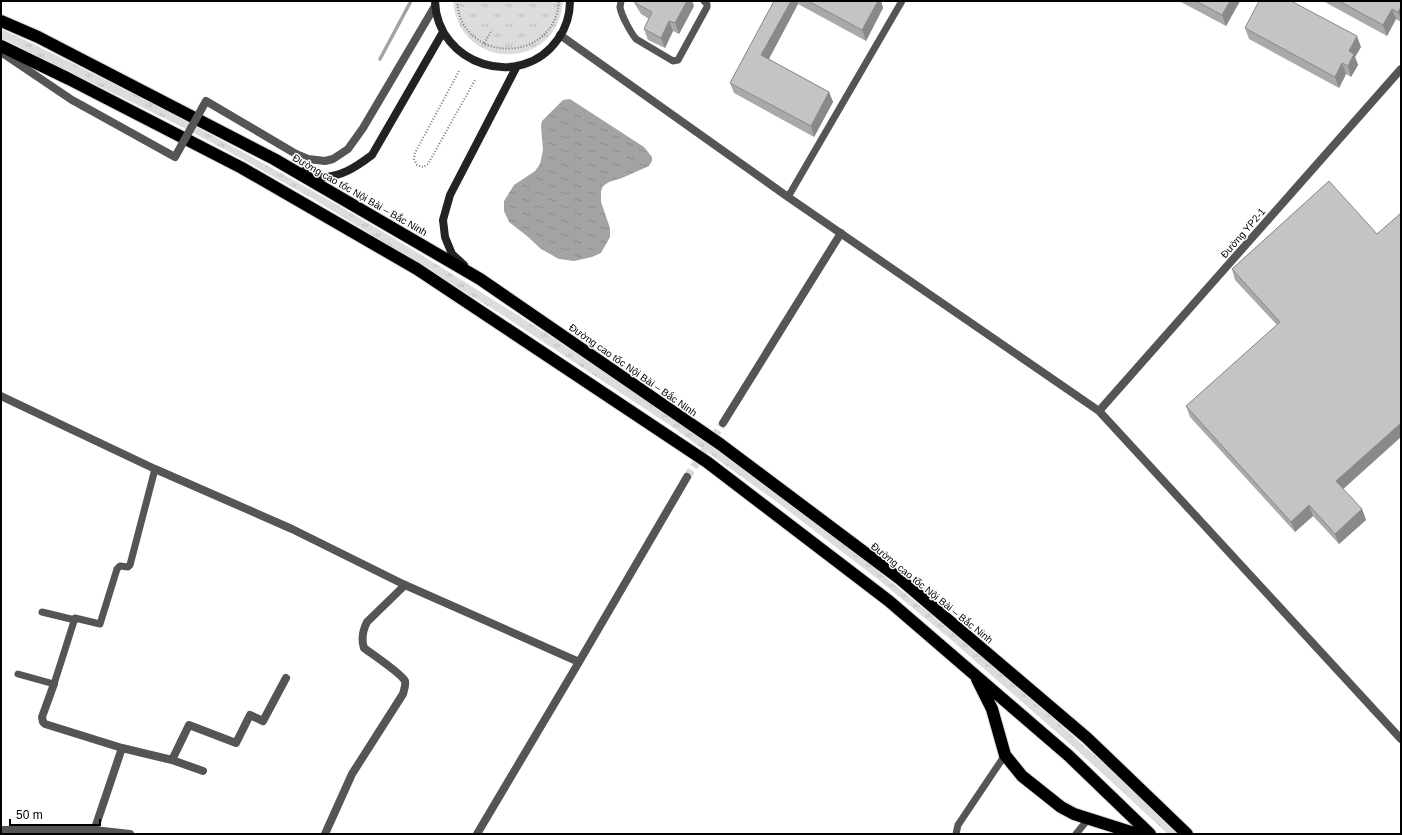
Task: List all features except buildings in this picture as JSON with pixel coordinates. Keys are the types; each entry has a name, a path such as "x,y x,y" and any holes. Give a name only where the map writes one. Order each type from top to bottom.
{"highway":[{"name":"Đường cao tốc Nội Bài – Bắc Ninh","path":"1,21 38,37 274,159 480,279 720,444 900,579 1087,738 1187,834"},
{"path":"1,46 69,79 242,168 417,269 707,462 889,601 1069,756 1150,834"},
{"path":"975,674 992,709 1005,756 1022,776 1035,788 1061,807 1074,814 1137,834"}],"main road":[{"path":"435,4 437,16 443,32 457,49 473,61 492,67 502,67 517,66 531,61 544,53 560,35 568,17 570,1"},
{"path":"274,159 318,177 337,176 354,168 372,155 443,32"},
{"path":"480,279 452,254 445,237 443,220 450,195 517,66"}],"street":[{"path":"1,52 72,100 175,158 206,101 296,154 308,159 325,161 333,159 348,149 364,128 435,4"},
{"path":"560,35 788,197 1099,410 1401,739"},
{"name":"Đường YP2-1","path":"1099,410 1401,69"},
{"path":"723,423 841,233"},
{"path":"1,396 155,469 292,529 405,585 579,662"},
{"path":"476,834 579,662 686,477"},
{"path":"325,834 352,774 403,694 405,681 400,675 364,648 362,642 364,628 367,622 405,585"},
{"path":"172,760 189,725 236,743 250,714 263,721 286,678"},
{"path":"54,684 42,717 45,724 122,748 172,760 203,771"},
{"path":"94,832 122,748"},
{"path":"1,830 130,834"}],"lane":[{"path":"621,1 620,7 632,35 636,39 673,61 678,60 707,7 707,4 704,1"},
{"path":"788,197 902,1"},
{"path":"42,612 100,624 118,566 128,567 130,565 155,469"},
{"path":"18,674 54,684 75,620"},
{"path":"956,834 958,825 1005,756"},
{"path":"1076,834 1090,818"}],"path":[{"path":"457,1 459,12 465,25 474,36 493,47 507,49 522,48 535,42 546,33 555,17 559,1"},
{"path":"484,43 492,30"},
{"path":"459,71 415,153 414,159 417,165 423,167 428,164 475,80"}],"green space":[{"path":"453,1 563,1 557,24 545,41 528,51 508,54 489,51 472,41 459,24"},
{"path":"1,29 162,109 242,151 320,195 458,277 526,320 659,409 789,503 874,568 967,645 1090,751 1179,834 1168,834 1077,750 949,638 879,580 777,502 668,424 504,316 315,200 182,127 1,38"}],"water":[{"path":"570,99 644,147 652,157 652,161 649,166 609,182 603,186 601,191 601,202 610,228 610,237 601,253 592,257 574,261 559,259 541,249 509,222 504,211 504,201 514,185 535,171 540,164 543,150 542,121 563,100"}],"waterway":[{"path":"380,59 411,1"}],"tunnel":[{"path":"687,477 723,423"}]}
